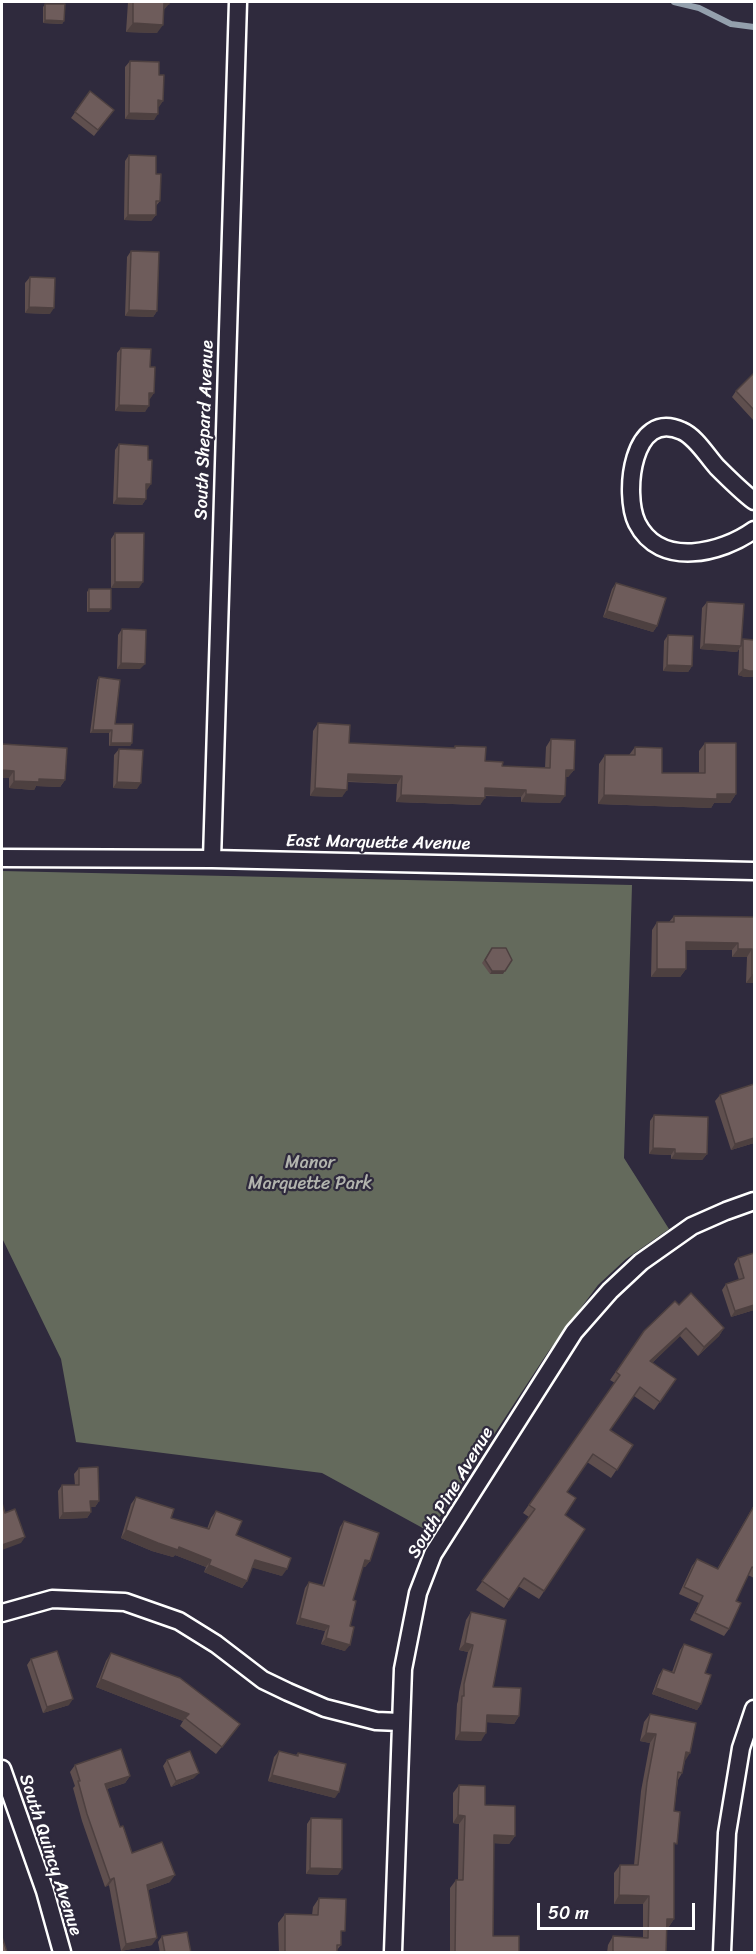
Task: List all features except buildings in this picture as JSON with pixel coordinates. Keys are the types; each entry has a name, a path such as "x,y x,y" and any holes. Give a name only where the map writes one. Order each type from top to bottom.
{"street":[{"name":"South Shepard Avenue","path":"212,859 238,2"},
{"path":"754,501 683,431 665,427 654,430 645,437 638,449 632,486 633,510 638,524 652,540 672,551 691,553 715,549 754,530"},
{"name":"East Marquette Avenue","path":"2,858 212,859 754,871"},
{"name":"South Pine Avenue","path":"393,1953 403,1669 418,1593 433,1554 574,1332 610,1291 641,1262 692,1226 726,1210 754,1201"},
{"path":"2,1613 52,1599 125,1602 179,1621 216,1644 263,1680 288,1692 325,1708 376,1721 400,1722"},
{"path":"722,1953 727,1833 741,1748 754,1709"},
{"name":"South Quincy Avenue","path":"2,1769 45,1891 62,1953"}],"green space":[{"name":"Manor Marquette Park","path":"2,871 632,885 624,1158 669,1229 626,1259 598,1285 548,1352 430,1532 322,1473 76,1442 61,1359 2,1238"}],"waterway":[{"path":"674,2 699,8 731,24 754,27"}]}
